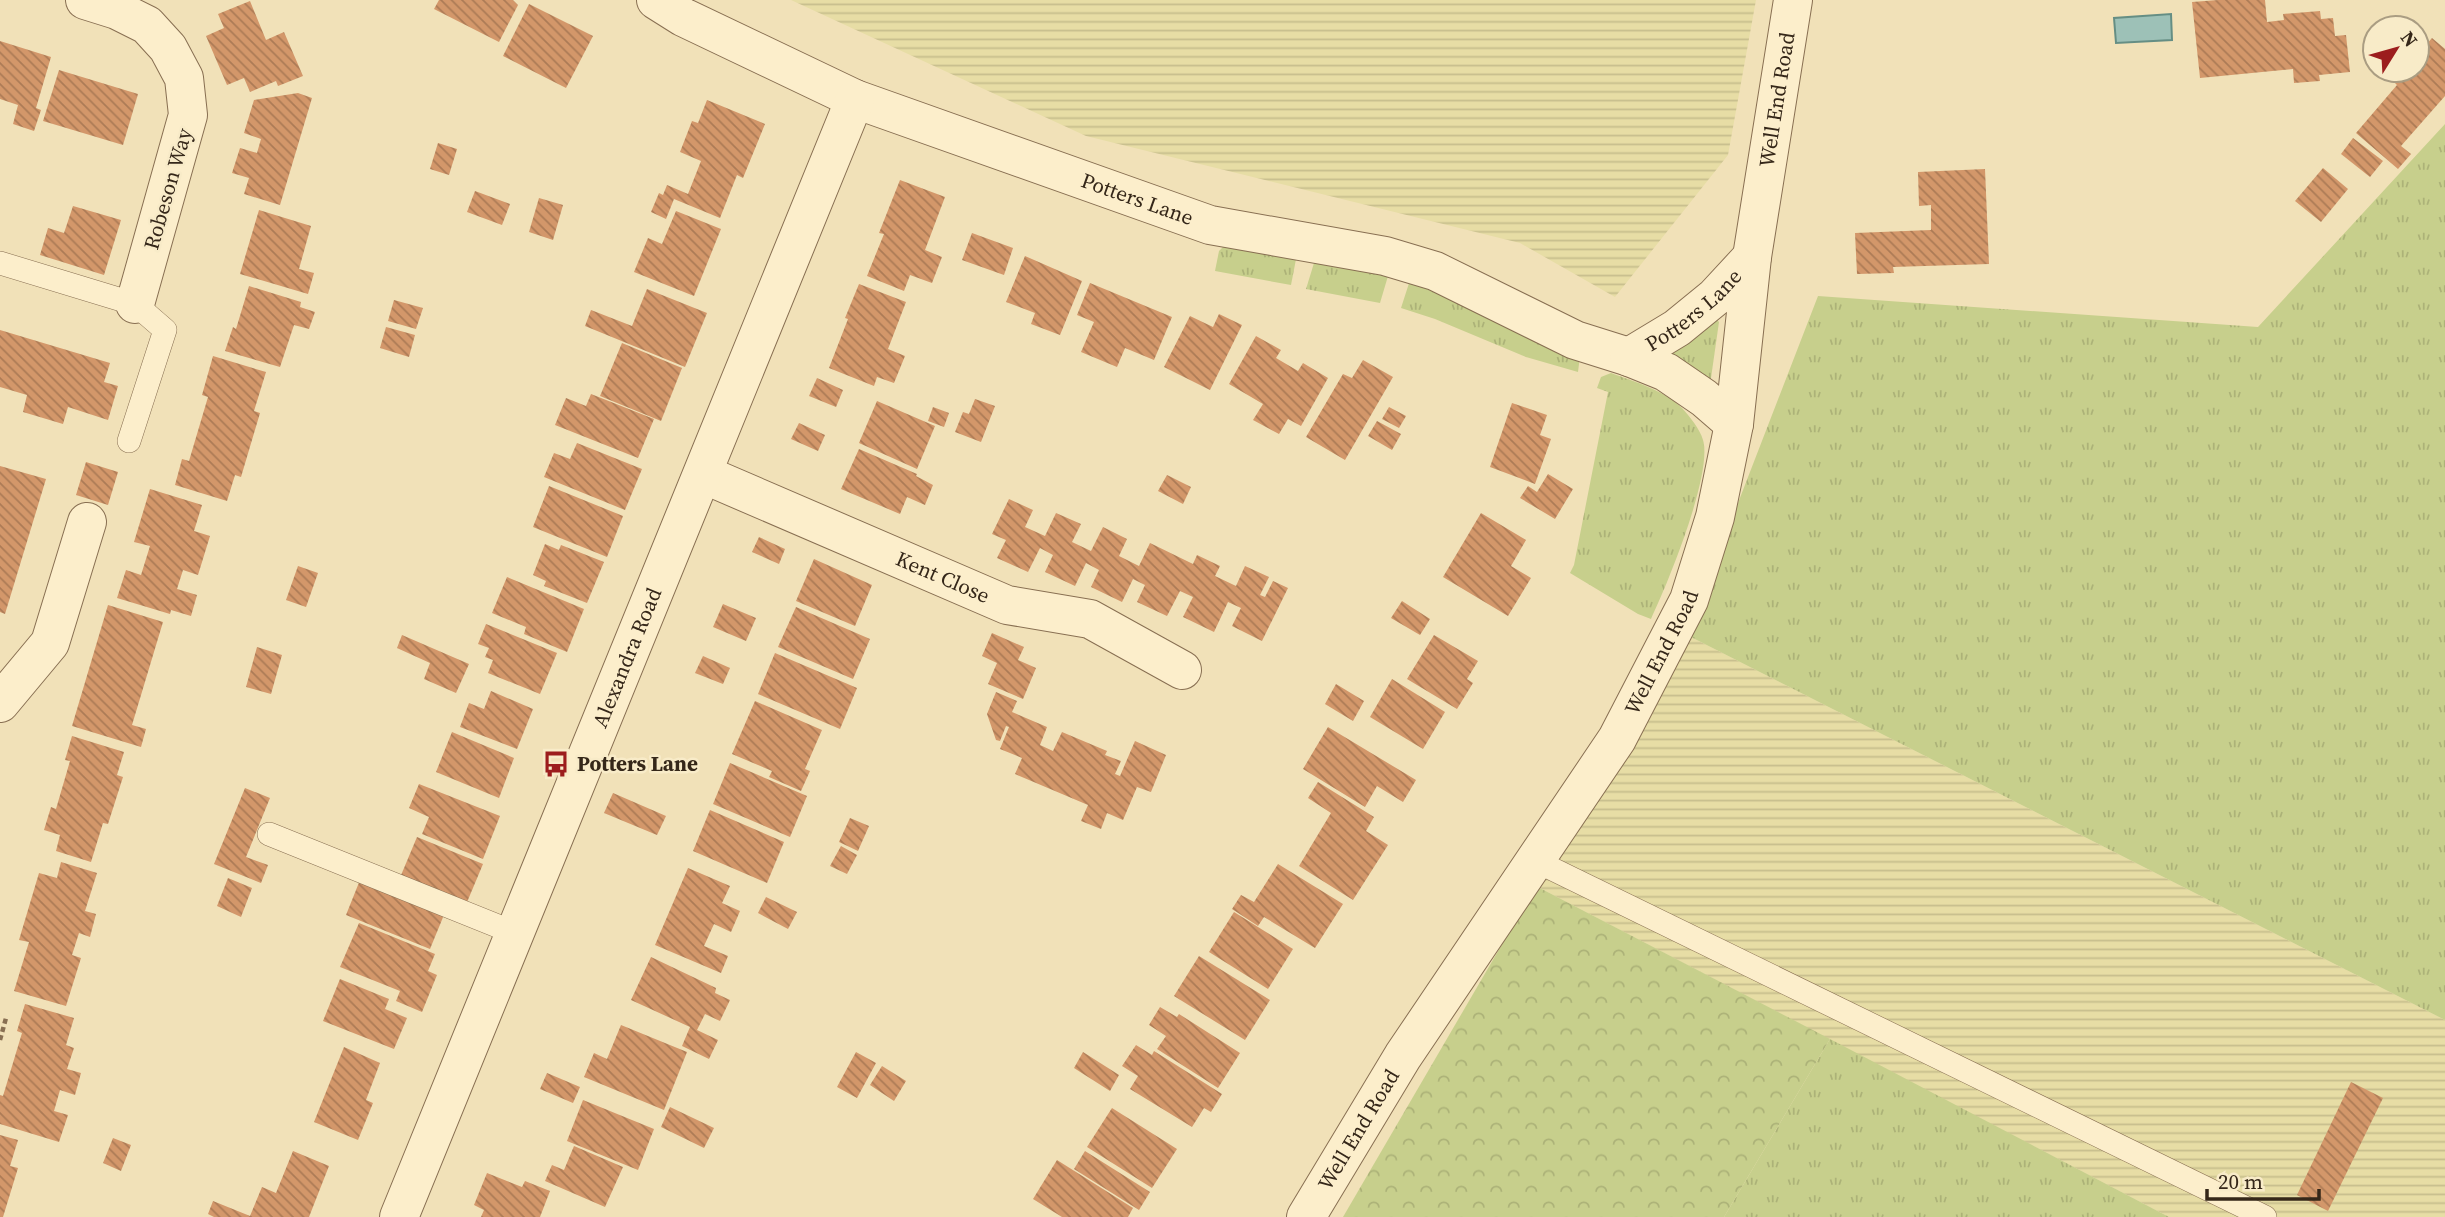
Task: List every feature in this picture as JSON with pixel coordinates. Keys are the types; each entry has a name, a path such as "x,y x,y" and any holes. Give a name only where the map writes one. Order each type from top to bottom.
{"street":[{"name":"Robeson Way","path":"85,0 117,10 147,25 168,48 184,78 188,115 135,304"},
{"name":"Potters Lane","path":"656,0 683,18 855,99 1210,225 1385,256 1435,271 1575,340 1666,372 1704,398 1734,424"},
{"name":"Well End Road","path":"1306,1217 1403,1056 1619,736 1689,600 1716,517 1734,424 1752,257 1793,0"},
{"name":"Alexandra Road","path":"399,1217 855,99"},
{"name":"Potters Lane","path":"1629,357 1686,321 1715,298 1752,257"},
{"name":"Kent Close","path":"703,474 1007,605 1090,620 1182,670"},
{"path":"0,703 50,643 87,522"}],"lane":[{"path":"0,263 135,304 165,330 129,441"},
{"path":"269,834 515,933"},
{"path":"1536,861 2265,1217"}],"path":[{"path":"0,1040 6,1017"}],"shaded area":[{"path":"791,0 1756,0 1728,155 1615,297 1520,243 1086,136"},
{"path":"1687,635 2445,1020 2445,1217 2169,1217 1536,886"}],"green space":[{"path":"2445,124 2445,1020 1687,635 1818,296 2258,327"},
{"path":"1227,243 1297,254 1291,285 1215,271 1219,251"},
{"path":"1321,257 1388,276 1380,303 1306,289 1314,263"},
{"path":"1411,277 1580,356 1578,372 1526,357 1435,319 1401,308"},
{"path":"1716,319 1719,322 1710,385 1668,351"},
{"path":"1611,373 1667,396 1682,408 1703,440 1704,456 1695,503 1651,619 1570,573 1574,565 1608,392 1597,388 1601,377"},
{"path":"1536,886 1830,1039 1724,1217 1343,1217"},
{"path":"1830,1039 2169,1217 1724,1217"}],"water":[{"path":"2171,14 2172,40 2116,43 2114,18"}],"building":[{"path":"439,0 513,0 518,5 499,42 434,9"},
{"path":"2265,0 2267,22 2284,20 2283,14 2320,11 2321,19 2333,18 2335,36 2346,35 2350,72 2319,75 2320,81 2294,83 2293,69 2200,78 2192,2"},
{"path":"250,1 266,40 284,32 303,76 278,86 276,81 250,92 244,78 227,85 206,36 224,28 218,14"},
{"path":"529,4 593,36 566,88 503,56"},
{"path":"2431,39 2445,49 2445,96 2401,146 2411,154 2398,169 2356,133 2396,84 2431,84"},
{"path":"0,41 51,57 36,108 41,110 34,131 13,124 18,105 0,99"},
{"path":"59,70 138,94 123,145 43,121"},
{"path":"298,93 312,98 280,205 244,194 249,178 232,173 240,148 257,153 261,139 244,133 254,100"},
{"path":"707,100 765,124 743,178 737,175 720,218 674,199 666,219 651,212 659,193 663,195 667,185 688,194 701,161 680,152 692,121 698,123"},
{"path":"2353,138 2383,161 2370,177 2341,154"},
{"path":"438,143 457,149 449,175 430,169"},
{"path":"2323,168 2348,189 2321,222 2295,201"},
{"path":"1985,169 1989,264 1893,267 1894,273 1857,274 1855,233 1931,230 1931,205 1919,206 1918,172"},
{"path":"900,180 945,197 925,250 942,257 932,283 910,275 904,291 867,276 884,234 879,233"},
{"path":"475,191 510,204 502,225 467,212"},
{"path":"539,198 563,205 553,240 529,232"},
{"path":"73,206 121,220 104,275 40,255 48,228 64,233"},
{"path":"259,210 311,226 299,269 314,273 308,294 240,274"},
{"path":"676,211 721,229 694,296 634,272 648,238 662,244"},
{"path":"972,233 1013,248 1004,275 962,260"},
{"path":"1025,256 1082,281 1060,335 1031,324 1035,313 1006,302"},
{"path":"1090,283 1172,317 1154,360 1125,348 1117,367 1081,352 1094,322 1077,315"},
{"path":"859,284 906,302 888,349 905,356 894,383 877,377 874,386 829,368"},
{"path":"249,286 301,302 300,307 315,312 309,329 294,325 280,367 225,351 233,327 236,329"},
{"path":"647,289 707,313 685,367 585,326 591,310 632,326"},
{"path":"394,300 423,308 416,329 388,321"},
{"path":"1219,314 1242,325 1210,390 1164,367 1190,316 1213,327"},
{"path":"386,327 415,335 409,357 380,348"},
{"path":"0,330 110,363 104,382 118,386 108,420 68,407 63,424 23,412 27,395 0,387"},
{"path":"1256,336 1281,350 1276,358 1298,371 1303,363 1328,378 1301,426 1288,419 1279,434 1253,420 1263,404 1229,384"},
{"path":"622,343 682,368 661,421 600,396"},
{"path":"213,356 266,372 254,411 260,413 241,477 235,475 227,501 175,485 182,459 189,461 208,397 202,395"},
{"path":"1363,360 1393,377 1345,460 1306,437 1343,374 1352,378"},
{"path":"817,378 843,390 836,407 809,396"},
{"path":"591,394 654,419 638,458 555,425 566,398 586,406"},
{"path":"975,399 995,406 981,442 955,432 963,412 969,414"},
{"path":"877,401 935,426 917,469 859,443"},
{"path":"1512,403 1547,415 1540,435 1551,439 1535,484 1490,467"},
{"path":"933,407 949,413 944,427 928,421"},
{"path":"1389,407 1406,416 1399,428 1382,419"},
{"path":"1377,421 1401,434 1392,450 1368,436"},
{"path":"799,423 825,435 818,451 791,439"},
{"path":"577,443 642,469 625,510 544,477 554,453 570,459"},
{"path":"859,449 917,474 916,476 933,485 925,505 907,497 900,514 841,489"},
{"path":"86,462 118,472 108,505 76,495"},
{"path":"0,466 46,479 5,614 0,612"},
{"path":"1548,474 1573,489 1555,519 1520,498 1528,486 1537,492"},
{"path":"1167,475 1191,487 1183,504 1158,491"},
{"path":"549,486 623,516 607,557 533,527"},
{"path":"150,489 202,505 194,531 210,536 198,575 183,570 177,589 197,595 191,616 171,610 170,614 117,598 126,570 141,575 150,546 134,542"},
{"path":"1009,499 1033,510 1025,527 1045,536 1056,513 1081,524 1072,542 1091,551 1103,527 1127,539 1119,556 1139,566 1150,543 1193,564 1197,555 1220,566 1215,576 1236,586 1245,566 1269,577 1260,595 1265,597 1273,581 1288,588 1262,641 1232,626 1241,608 1228,602 1214,632 1183,617 1193,597 1180,591 1167,616 1137,602 1145,585 1133,579 1122,602 1091,587 1099,570 1086,563 1075,586 1045,572 1053,555 1040,548 1028,572 997,558 1006,540 992,534"},
{"path":"1481,513 1526,540 1511,566 1531,578 1508,616 1443,577"},
{"path":"759,537 785,549 779,564 752,552"},
{"path":"545,544 559,550 561,545 604,562 587,603 544,586 546,581 533,575"},
{"path":"814,559 872,585 855,626 796,601"},
{"path":"298,566 318,573 306,607 286,600"},
{"path":"507,577 584,609 567,652 524,634 526,627 492,613"},
{"path":"1402,601 1430,619 1420,635 1391,618"},
{"path":"723,604 756,618 746,641 713,627"},
{"path":"108,605 163,622 132,725 146,729 141,747 72,726"},
{"path":"796,607 870,639 853,679 778,647"},
{"path":"486,624 557,653 540,694 488,673 493,660 485,657 489,648 478,644"},
{"path":"992,633 1024,647 1018,660 1036,668 1023,699 988,684 997,663 982,656"},
{"path":"402,635 469,664 456,693 424,679 430,663 397,648"},
{"path":"1434,635 1478,661 1467,679 1473,683 1457,709 1407,679"},
{"path":"257,647 282,655 271,694 246,687"},
{"path":"775,653 857,688 840,729 758,694"},
{"path":"703,656 730,668 723,684 695,673"},
{"path":"1392,679 1445,712 1423,749 1370,717"},
{"path":"1336,684 1364,701 1353,721 1325,704"},
{"path":"491,691 533,709 517,749 460,727 469,703 484,709"},
{"path":"996,692 1017,701 1012,712 1047,727 1040,745 1053,751 1062,732 1107,751 1105,755 1121,761 1115,774 1120,776 1135,741 1166,755 1151,792 1137,787 1123,820 1107,813 1101,829 1081,821 1088,805 1015,774 1022,758 1000,749 1009,727 1006,726 1000,741 996,740 987,714"},
{"path":"755,701 822,730 805,769 810,771 801,791 769,777 772,771 732,754"},
{"path":"1328,727 1416,780 1403,802 1377,786 1365,807 1303,769"},
{"path":"452,732 514,758 499,798 436,772"},
{"path":"72,736 124,752 117,775 123,777 108,824 103,823 91,862 56,851 60,835 44,830 51,807 56,809 70,761 65,760"},
{"path":"730,763 807,796 790,837 713,804"},
{"path":"1318,782 1374,817 1366,831 1388,845 1353,900 1299,866 1331,813 1308,798"},
{"path":"419,784 500,816 483,859 422,834 429,817 409,808"},
{"path":"245,788 270,798 246,857 268,865 261,883 214,864"},
{"path":"613,793 666,816 657,835 604,813"},
{"path":"710,810 784,842 767,883 693,851"},
{"path":"850,818 869,826 858,851 839,842"},
{"path":"417,837 483,864 465,907 399,880"},
{"path":"841,846 857,855 847,874 830,866"},
{"path":"61,862 97,873 85,911 96,914 90,937 79,933 72,955 81,958 66,1006 14,991 29,942 19,940 39,873 57,878"},
{"path":"1278,864 1343,904 1315,948 1264,917 1258,926 1232,909 1241,895 1254,902"},
{"path":"688,868 730,886 722,903 740,911 731,932 714,924 704,946 728,956 721,973 655,945"},
{"path":"362,875 446,910 430,949 346,915"},
{"path":"228,878 252,888 241,917 217,906"},
{"path":"766,897 797,912 788,929 758,913"},
{"path":"1234,912 1293,949 1268,989 1209,952"},
{"path":"359,923 435,954 428,971 437,975 422,1012 396,1001 400,991 340,967"},
{"path":"1199,956 1270,1000 1245,1040 1174,996"},
{"path":"651,957 716,988 715,993 730,1000 720,1021 705,1014 697,1030 718,1040 709,1059 682,1046 690,1027 631,1000"},
{"path":"340,979 389,999 385,1009 407,1018 394,1049 323,1021"},
{"path":"25,1004 74,1018 66,1045 74,1048 67,1069 81,1073 75,1095 60,1090 54,1111 68,1115 59,1142 0,1124 0,1095 3,1096 22,1033 17,1031"},
{"path":"1160,1007 1177,1017 1179,1014 1240,1053 1218,1088 1157,1049 1166,1036 1149,1025"},
{"path":"621,1025 687,1052 664,1110 584,1077 594,1053 607,1059"},
{"path":"1136,1045 1152,1055 1154,1051 1222,1094 1211,1112 1204,1108 1192,1127 1130,1089 1138,1076 1122,1066"},
{"path":"344,1047 380,1063 366,1100 373,1103 358,1140 314,1122"},
{"path":"856,1052 876,1063 857,1098 837,1087"},
{"path":"1083,1052 1119,1075 1110,1091 1074,1068"},
{"path":"882,1066 906,1081 894,1101 870,1085"},
{"path":"547,1073 580,1087 573,1103 540,1089"},
{"path":"2351,1082 2383,1098 2328,1211 2297,1195"},
{"path":"583,1100 654,1129 638,1170 567,1141"},
{"path":"670,1107 714,1128 704,1148 661,1127"},
{"path":"1112,1108 1177,1149 1152,1188 1087,1147"},
{"path":"0,1135 18,1140 10,1166 18,1168 3,1217 0,1217"},
{"path":"113,1138 131,1145 121,1171 103,1163"},
{"path":"574,1146 623,1167 605,1207 545,1181 552,1165 564,1170"},
{"path":"293,1151 329,1166 309,1217 214,1217 208,1214 213,1201 250,1216 262,1187 276,1193"},
{"path":"1085,1151 1150,1192 1139,1210 1074,1169"},
{"path":"1057,1160 1133,1208 1128,1217 1062,1217 1033,1199"},
{"path":"487,1173 522,1187 525,1181 550,1191 540,1217 481,1217 484,1210 474,1205"}],"place":[{"name":"Potters Lane","path":"556,764"}]}
